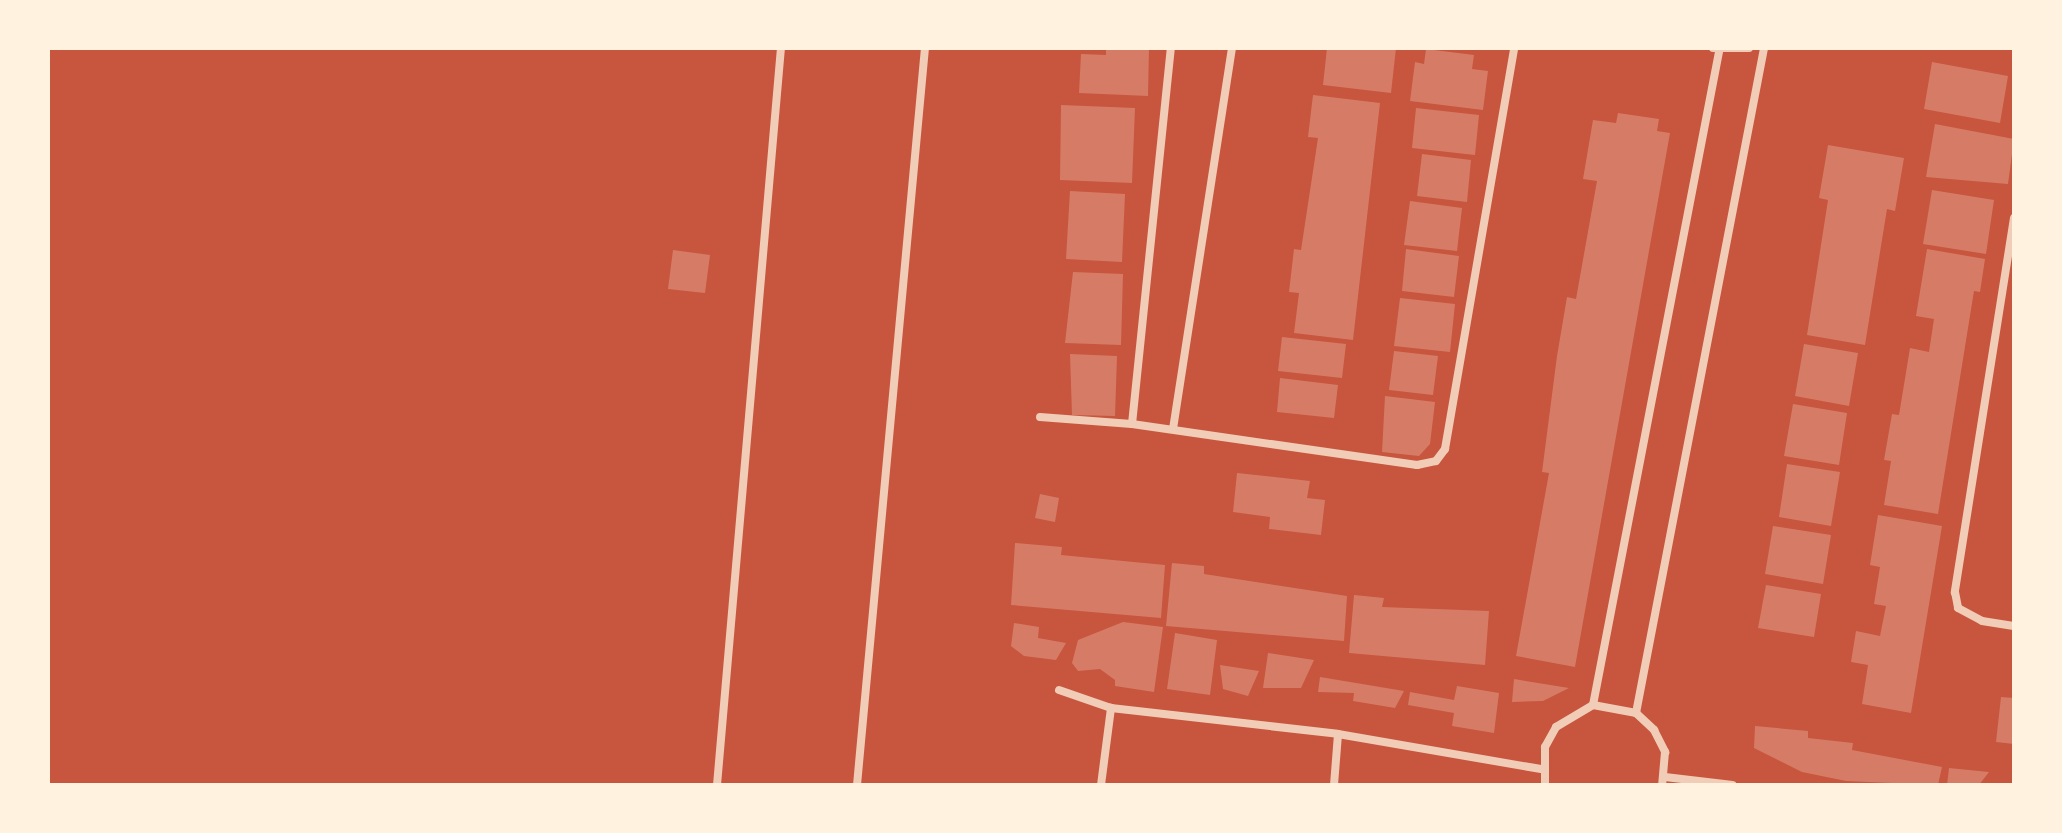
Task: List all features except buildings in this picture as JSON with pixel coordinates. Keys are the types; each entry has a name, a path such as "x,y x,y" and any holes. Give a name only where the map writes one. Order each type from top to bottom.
{"street":[{"path":"717,785 781,48"},
{"path":"857,785 925,48"},
{"path":"1132,424 1171,48"},
{"path":"1173,429 1232,48"},
{"path":"1040,417 1173,429 1417,465 1436,461 1445,449 1514,48"},
{"path":"1593,705 1716,50 1749,48"},
{"path":"1636,713 1764,48"},
{"path":"2014,218 1955,592 1958,608 1970,615 2014,626"},
{"path":"1059,690 1111,708 1338,734 1541,769"},
{"path":"1545,785 1541,769 1556,727 1593,705 1636,713 1654,730 1665,752 1664,781 1733,785"},
{"path":"1101,785 1111,708"},
{"path":"1334,785 1338,734"}]}
